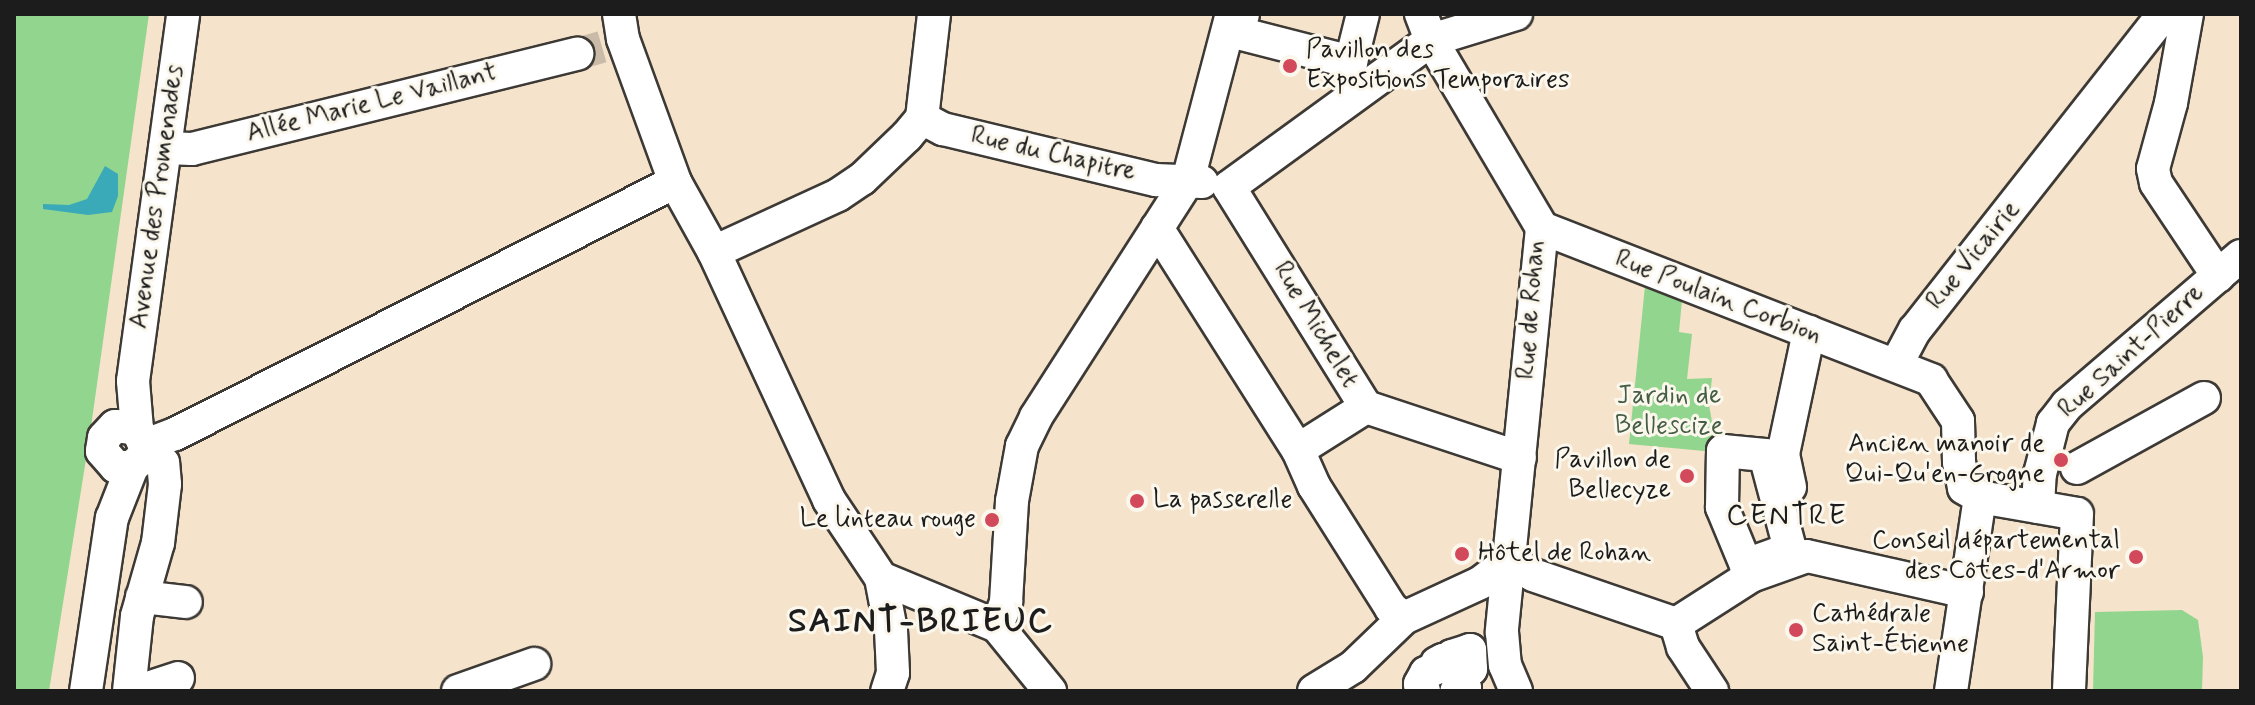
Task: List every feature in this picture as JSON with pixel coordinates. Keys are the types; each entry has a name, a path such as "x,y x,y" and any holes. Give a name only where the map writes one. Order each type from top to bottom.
{"street":[{"name":"Avenue des Promenades","path":"86,691 112,518 131,447 133,381 183,14"},
{"path":"714,252 838,195 862,179 922,118 934,14"},
{"path":"997,626 1006,602 1012,501 1026,415 1157,228 1232,14"},
{"path":"1243,14 1238,33 1351,62 1363,14"},
{"path":"1229,187 1426,27 1516,14"},
{"name":"Rue Vicairie","path":"1896,365 1915,330 2081,131 2164,14"},
{"path":"2187,14 2171,103 2153,169 2156,183 2229,266"},
{"name":"Rue de Rohan","path":"1426,27 1542,228 1502,632 1505,665 1516,691"},
{"name":"Allée Marie Le Vaillant","path":"165,148 192,149 594,43"},
{"path":"594,43 714,252 829,500 881,578 891,630 893,673 887,691"},
{"name":"Rue du Chapitre","path":"922,118 943,129 1172,180 1229,187"},
{"path":"131,447 251,397 675,182"},
{"name":"Rue Michelet","path":"1229,187 1366,407 1520,458"},
{"path":"1157,228 1298,450 1329,510 1391,608 1404,618"},
{"name":"Rue Poulain Corbion","path":"1542,228 1896,365"},
{"name":"Rue Saint-Pierre","path":"2057,486 2040,474 2053,423 2067,405 2229,266"},
{"path":"1807,556 1783,454 1812,334"},
{"path":"1896,365 1931,380 1958,421 1959,462 1964,488 1980,497 2057,486 2204,398"},
{"path":"1298,450 1366,407"},
{"path":"129,691 142,597 158,543 165,484 163,463 131,447"},
{"path":"2057,486 2077,514 2069,691"},
{"path":"1951,691 1980,497"},
{"path":"1676,624 1751,576 1807,556 1967,592"},
{"path":"1314,691 1353,667 1404,618 1480,583 1510,560 1533,575 1676,624"},
{"path":"881,578 997,626 1049,691"},
{"path":"142,597 186,602"},
{"path":"891,630 936,603"},
{"path":"1676,624 1683,647 1712,691"},
{"path":"1424,691 1420,684 1426,673 1439,667 1437,663 1453,660 1452,656 1470,650 1471,669 1460,672 1465,688 1456,691"},
{"path":"458,691 534,664"},
{"path":"139,691 178,678"}],"green space":[{"path":"14,14 149,14 90,434 49,691 14,691"},
{"name":"Jardin de Bellescize","path":"1645,286 1682,300 1679,332 1692,334 1687,379 1712,378 1709,405 1713,427 1717,427 1715,452 1629,444"},
{"path":"2182,610 2198,620 2203,657 2202,691 2093,691 2095,612"}],"water":[{"path":"105,166 118,174 118,196 112,212 88,215 43,209 43,204 69,205 87,199"}],"tunnel":[{"path":"577,54 602,47"}],"place":[{"name":"Pavillon des Expositions Temporaires","path":"1290,66"},
{"name":"Ancien manoir de Qui-Qu'en-Grogne","path":"2061,460"},
{"name":"Pavillon de Bellecyze","path":"1687,476"},
{"name":"La passerelle","path":"1137,501"},
{"name":"Le linteau rouge","path":"992,520"},
{"name":"Hôtel de Rohan","path":"1462,554"},
{"name":"Conseil départemental des Côtes-d'Armor","path":"2136,557"},
{"name":"Cathédrale Saint-Étienne","path":"1796,630"}],"district":[{"name":"CENTRE","path":"1787,516"},
{"name":"SAINT-BRIEUC","path":"921,622"}]}
